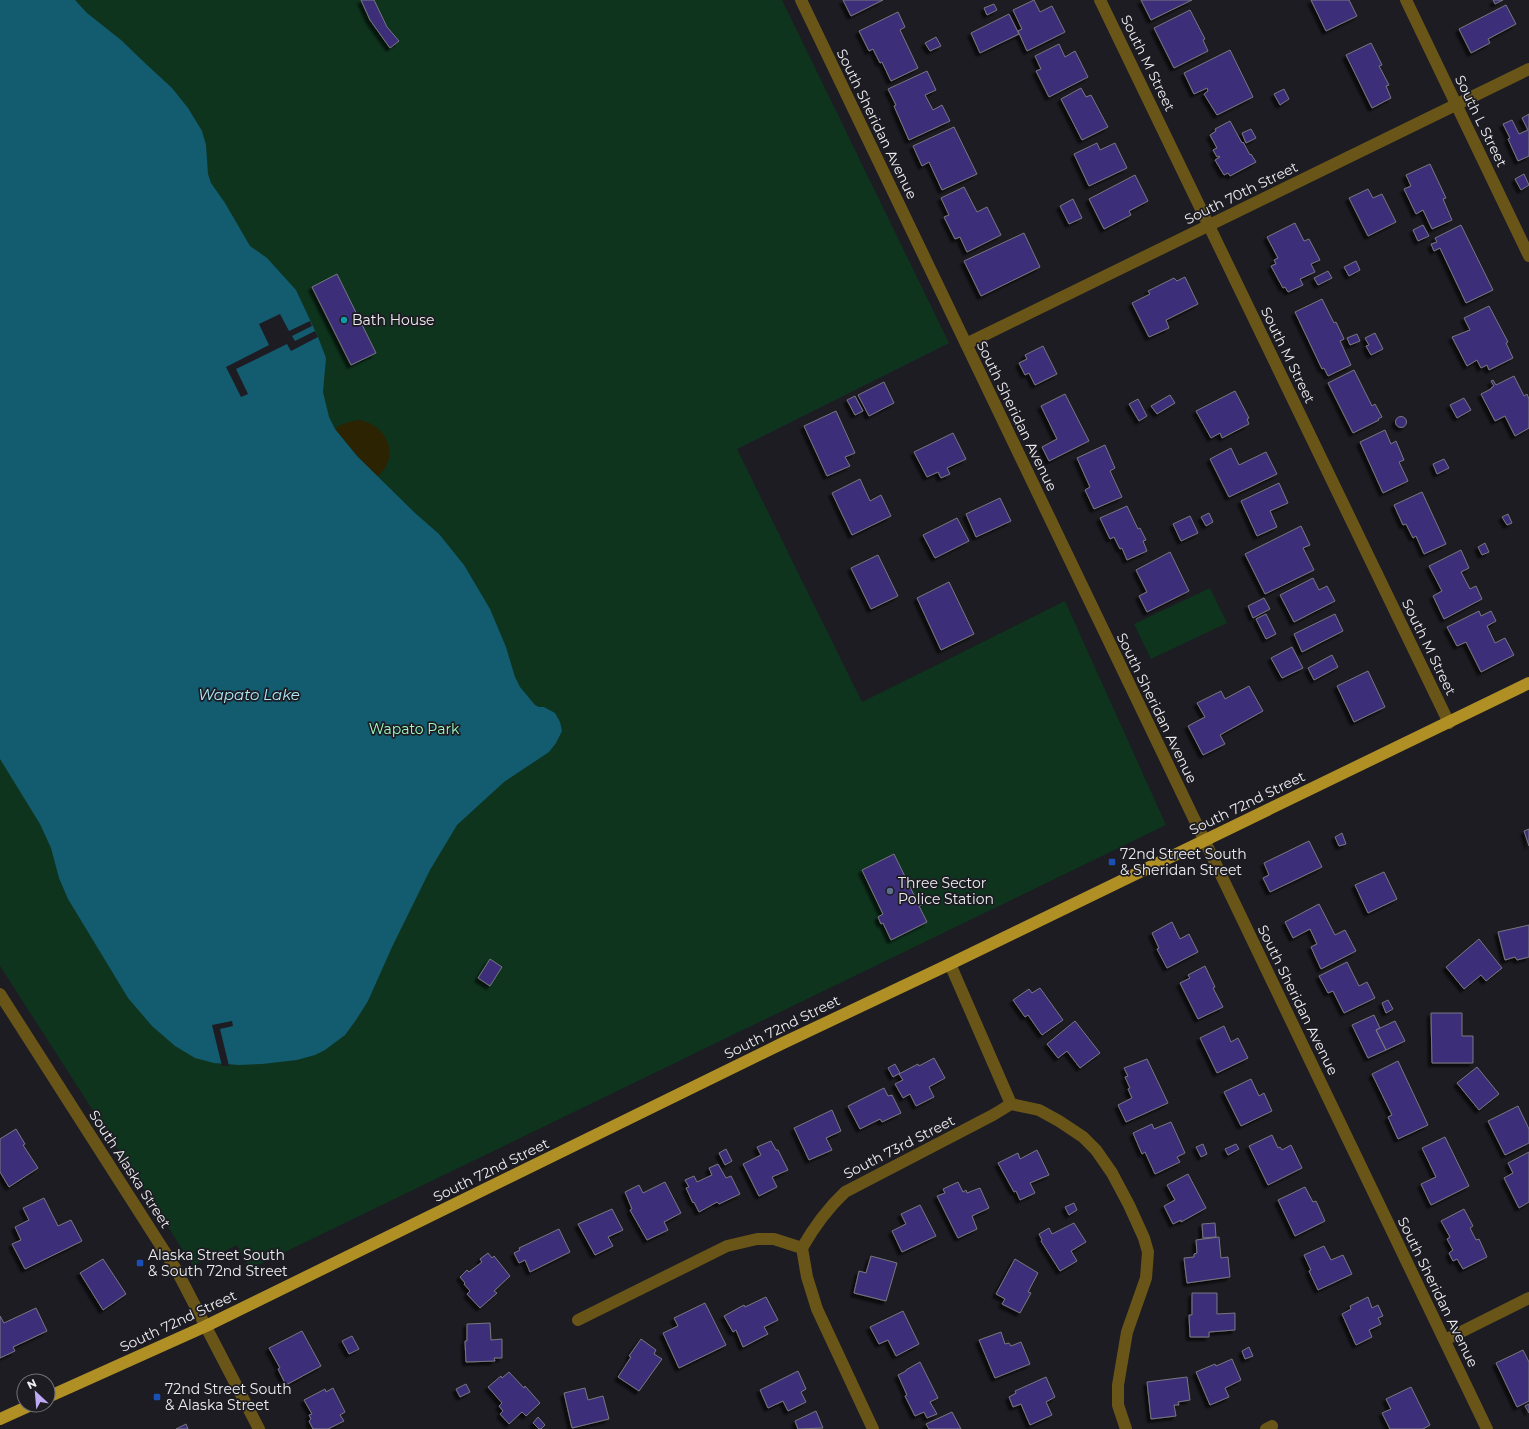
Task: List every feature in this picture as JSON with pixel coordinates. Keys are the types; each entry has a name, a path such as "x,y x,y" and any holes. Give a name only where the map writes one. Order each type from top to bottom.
{"main road":[{"name":"South 72nd Street","path":"56,1393 206,1326 781,1044 950,964 1529,683"},
{"path":"0,1419 16,1412"}],"street":[{"name":"South Sheridan Avenue","path":"801,0 1487,1429"},
{"name":"South M Street","path":"1100,0 1449,722"},
{"name":"South L Street","path":"1406,0 1529,256"},
{"name":"South 70th Street","path":"966,344 1529,69"},
{"path":"950,964 1011,1104 1039,1110 1059,1120 1083,1137 1096,1150 1112,1173 1144,1238 1148,1252 1146,1278 1127,1332 1118,1385 1118,1406 1126,1429"},
{"name":"South Alaska Street","path":"0,994 156,1237 206,1326 259,1429"},
{"name":"South 73rd Street","path":"802,1248 828,1209 845,1192 993,1115 1011,1104"},
{"path":"578,1320 727,1246 756,1239 774,1239 802,1248 807,1277 817,1309 873,1429"},
{"path":"1445,1340 1529,1298"}],"green space":[{"name":"Wapato Park","path":"0,0 782,0 949,343 737,449 862,702 1065,601 1166,825 250,1269 237,1245 193,1266 0,966"},
{"path":"1210,588 1227,623 1151,659 1134,624"}],"sand":[{"path":"360,420 370,423 378,429 384,435 388,443 390,452 388,460 384,469 377,477 357,456 335,429 341,425"}],"water":[{"name":"Wapato Lake","path":"0,0 75,0 87,13 121,40 172,88 188,108 202,131 206,145 208,174 211,183 225,203 250,246 267,258 296,290 318,337 326,358 323,392 329,417 335,429 357,456 415,513 439,534 464,565 490,609 506,647 515,677 520,687 535,705 544,707 555,713 560,722 562,731 556,743 549,752 504,782 457,825 430,870 392,947 368,1001 345,1035 325,1050 315,1055 297,1060 262,1064 239,1065 214,1063 195,1058 175,1046 152,1026 128,998 68,899 59,878 51,848 40,824 0,759"}],"pier":[{"path":"280,314 289,331 310,321 312,326 292,336 295,341 315,331 318,337 291,351 287,344 236,369 248,394 241,397 226,367 269,345 259,324"},
{"path":"232,1021 233,1026 220,1029 229,1066 222,1066 212,1025"}],"building":[{"path":"361,0 374,0 387,27 399,41 390,48 370,20"},
{"path":"843,0 883,0 851,16"},
{"path":"1034,0 1040,12 1052,6 1065,32 1027,51 1018,31 1022,29 1013,10"},
{"path":"1141,0 1192,0 1151,20"},
{"path":"1311,0 1349,0 1357,16 1326,31"},
{"path":"1493,0 1503,0 1495,4"},
{"path":"994,4 997,10 987,15 984,8"},
{"path":"1506,5 1516,24 1488,39 1490,43 1471,53 1459,29"},
{"path":"1190,10 1205,39 1203,40 1208,51 1174,68 1154,28"},
{"path":"898,12 905,27 900,30 918,68 891,81 882,62 880,63 873,49 869,51 859,31"},
{"path":"1009,14 1019,34 980,53 971,33"},
{"path":"936,37 941,46 930,51 925,43"},
{"path":"1371,43 1382,65 1379,66 1389,85 1386,86 1391,98 1372,108 1346,55"},
{"path":"1059,44 1065,57 1075,51 1088,77 1049,97 1036,71 1041,69 1035,56"},
{"path":"1230,50 1253,97 1217,115 1204,94 1208,91 1207,88 1194,94 1184,73"},
{"path":"927,71 936,90 925,95 933,110 942,105 950,121 909,140 894,106 896,105 888,89"},
{"path":"1081,88 1086,97 1091,95 1108,127 1082,140 1061,99"},
{"path":"1284,89 1289,99 1280,105 1274,94"},
{"path":"1529,114 1529,156 1518,161 1508,139 1510,138 1503,124 1512,120 1519,134 1528,130 1522,118"},
{"path":"1230,121 1242,143 1243,142 1250,155 1251,154 1256,162 1230,176 1228,173 1224,175 1215,160 1220,157 1217,157 1213,150 1217,148 1210,135 1216,131 1215,129"},
{"path":"954,127 977,174 942,190 929,162 922,166 913,146"},
{"path":"1251,129 1256,138 1246,143 1242,133"},
{"path":"1097,143 1100,150 1115,143 1127,168 1089,186 1074,154"},
{"path":"1430,164 1446,198 1443,199 1452,220 1432,229 1423,210 1416,214 1404,189 1411,186 1406,175"},
{"path":"1524,174 1529,185 1521,190 1515,179"},
{"path":"1135,175 1148,201 1129,211 1131,215 1104,229 1089,199"},
{"path":"964,187 977,212 987,207 1001,235 967,252 960,237 955,239 944,217 949,215 941,198"},
{"path":"1368,189 1373,198 1382,194 1396,222 1368,236 1349,198"},
{"path":"1073,199 1082,218 1069,224 1060,206"},
{"path":"1295,223 1304,241 1309,239 1320,260 1311,264 1315,272 1300,279 1303,285 1288,292 1285,287 1283,288 1271,266 1276,264 1274,260 1278,258 1267,237"},
{"path":"1423,225 1429,236 1418,241 1413,230"},
{"path":"1461,225 1493,290 1466,303 1440,248 1434,251 1431,244 1437,242 1435,238"},
{"path":"1024,233 1040,267 981,296 964,261"},
{"path":"1356,261 1360,270 1349,276 1344,267"},
{"path":"1328,271 1332,278 1318,285 1314,278"},
{"name":"Bath House","path":"337,274 376,353 351,365 312,287"},
{"path":"1185,277 1198,304 1166,320 1169,328 1149,337 1132,303 1150,294 1148,291 1174,278 1177,281"},
{"path":"1322,299 1344,339 1340,341 1351,365 1328,376 1324,368 1322,369 1295,312"},
{"path":"1489,306 1508,342 1506,343 1513,358 1489,370 1487,365 1481,368 1477,360 1467,366 1452,337 1470,330 1464,318"},
{"path":"1375,333 1383,349 1371,355 1366,346 1369,345 1365,338"},
{"path":"1357,334 1360,341 1350,345 1347,338"},
{"path":"1043,346 1057,374 1035,385 1029,373 1025,375 1019,363 1027,359 1025,355"},
{"path":"1354,370 1372,406 1375,404 1382,417 1353,433 1328,383"},
{"path":"1514,376 1524,396 1527,394 1529,399 1529,428 1515,436 1505,416 1495,421 1481,394 1494,386 1491,381 1493,380 1496,385"},
{"path":"884,382 894,403 869,416 858,395"},
{"path":"1235,391 1249,418 1247,419 1249,424 1222,438 1220,433 1211,438 1196,411"},
{"path":"1065,394 1089,441 1049,461 1042,447 1057,439 1041,406"},
{"path":"1170,395 1175,403 1157,414 1151,406"},
{"path":"855,396 863,411 855,415 847,400"},
{"path":"1464,398 1471,410 1457,418 1450,405"},
{"path":"1138,399 1147,416 1139,421 1129,404"},
{"path":"836,411 855,453 845,457 850,466 827,476 804,426"},
{"path":"1399,417 1403,417 1405,418 1405,426 1399,427 1396,424 1396,420"},
{"path":"1385,430 1391,444 1396,441 1404,460 1399,462 1408,481 1383,493 1360,442"},
{"path":"953,433 966,459 947,468 950,474 941,478 938,472 927,477 914,452"},
{"path":"1105,445 1115,468 1110,471 1122,497 1094,509 1085,490 1090,487 1077,458"},
{"path":"1231,448 1239,465 1266,452 1277,474 1229,497 1210,459"},
{"path":"1444,459 1449,468 1437,474 1433,464"},
{"path":"860,479 870,501 881,495 891,516 852,535 832,493"},
{"path":"1279,483 1288,503 1270,511 1277,527 1257,536 1241,501"},
{"path":"1422,492 1446,544 1424,554 1416,536 1413,538 1406,524 1403,525 1394,505"},
{"path":"1000,498 1011,521 976,537 966,514"},
{"path":"1127,506 1138,529 1140,528 1146,540 1143,541 1147,551 1127,560 1122,548 1120,549 1114,537 1110,539 1100,518"},
{"path":"1209,513 1213,522 1206,526 1201,517"},
{"path":"1508,514 1512,523 1507,525 1502,517"},
{"path":"1190,516 1198,533 1181,541 1173,524"},
{"path":"957,518 969,541 935,558 923,535"},
{"path":"1301,526 1310,545 1303,548 1314,570 1265,594 1245,554"},
{"path":"1485,543 1489,552 1482,555 1478,547"},
{"path":"1461,550 1469,568 1461,572 1470,589 1476,586 1482,599 1444,619 1433,596 1442,591 1429,566"},
{"path":"1170,552 1189,591 1147,612 1139,596 1147,592 1136,570"},
{"path":"878,555 898,596 871,609 851,568"},
{"path":"1313,578 1319,590 1327,586 1335,601 1294,622 1280,595"},
{"path":"949,582 974,634 941,650 917,598"},
{"path":"1264,598 1270,609 1253,618 1248,606"},
{"path":"1479,611 1481,616 1491,611 1496,621 1487,626 1495,643 1505,638 1514,655 1481,672 1466,642 1457,646 1447,627"},
{"path":"1266,614 1276,634 1266,639 1256,619"},
{"path":"1335,614 1343,631 1302,652 1294,634"},
{"path":"1292,647 1303,668 1282,678 1271,658"},
{"path":"1332,655 1338,667 1314,680 1308,668"},
{"path":"1368,671 1385,707 1354,722 1337,686"},
{"path":"1249,686 1263,711 1220,735 1225,744 1203,755 1188,726 1205,717 1197,703 1221,691 1225,699"},
{"path":"1529,829 1529,846 1524,831"},
{"path":"1342,833 1346,844 1339,846 1335,837"},
{"path":"1309,841 1322,867 1270,892 1263,878 1269,875 1264,863"},
{"path":"894,854 916,899 921,896 924,904 919,906 927,922 891,940 883,923 881,924 878,917 883,914 862,870"},
{"path":"1384,872 1397,899 1368,913 1355,885"},
{"path":"1319,904 1335,935 1345,930 1356,951 1321,969 1311,947 1317,944 1310,929 1293,938 1285,922"},
{"path":"1172,922 1180,939 1189,934 1198,952 1167,968 1157,949 1159,948 1152,933"},
{"path":"1529,925 1529,957 1517,960 1515,957 1505,960 1498,932"},
{"path":"1479,939 1502,968 1486,981 1481,975 1464,989 1446,967"},
{"path":"490,959 502,967 490,986 478,978"},
{"path":"1347,962 1359,986 1367,982 1375,998 1344,1013 1333,991 1328,993 1319,976"},
{"path":"1205,966 1215,987 1213,988 1223,1007 1198,1019 1180,983 1190,978 1188,975"},
{"path":"1040,988 1063,1020 1042,1035 1028,1015 1025,1017 1013,1000 1029,989 1032,993"},
{"path":"1388,1000 1393,1009 1386,1013 1382,1003"},
{"path":"1431,1013 1462,1013 1462,1036 1473,1036 1473,1063 1432,1063"},
{"path":"1374,1015 1380,1028 1376,1030 1386,1050 1368,1058 1352,1025"},
{"path":"1075,1021 1100,1053 1080,1068 1067,1051 1058,1058 1047,1044"},
{"path":"1395,1021 1405,1041 1386,1050 1376,1030"},
{"path":"1224,1026 1231,1042 1238,1038 1248,1058 1217,1073 1200,1038"},
{"path":"934,1058 945,1078 929,1087 934,1097 916,1106 910,1094 903,1098 895,1084 903,1080 899,1074"},
{"path":"1147,1059 1168,1103 1126,1122 1118,1105 1132,1098 1128,1089 1130,1088 1125,1077 1128,1076 1124,1068"},
{"path":"1398,1061 1428,1125 1398,1139 1388,1117 1392,1115 1372,1074"},
{"path":"895,1064 900,1073 893,1077 888,1068"},
{"path":"1477,1067 1499,1094 1479,1110 1457,1083"},
{"path":"1251,1079 1259,1096 1264,1093 1272,1111 1241,1126 1224,1092"},
{"path":"884,1088 888,1096 892,1095 901,1113 882,1122 880,1119 860,1129 848,1106"},
{"path":"1518,1106 1529,1129 1529,1143 1505,1155 1488,1121"},
{"path":"832,1110 841,1131 826,1138 832,1150 809,1160 794,1128"},
{"path":"1171,1122 1185,1153 1177,1157 1180,1162 1155,1174 1145,1152 1142,1154 1133,1133 1152,1124 1154,1129"},
{"path":"16,1129 25,1144 23,1145 38,1168 9,1187 0,1172 0,1139"},
{"path":"1272,1135 1278,1148 1280,1147 1282,1150 1291,1145 1302,1168 1268,1185 1249,1146"},
{"path":"1445,1137 1469,1186 1431,1205 1421,1184 1436,1177 1422,1148"},
{"path":"771,1141 776,1150 778,1150 788,1170 772,1177 777,1187 759,1196 743,1164 761,1155 757,1147"},
{"path":"1203,1144 1207,1154 1201,1157 1196,1147"},
{"path":"1236,1144 1239,1149 1228,1155 1225,1149"},
{"path":"726,1149 732,1161 725,1165 719,1153"},
{"path":"1037,1150 1049,1175 1030,1183 1035,1193 1020,1200 998,1163 1018,1153 1020,1159"},
{"path":"1529,1152 1529,1202 1519,1208 1504,1178 1513,1173 1508,1163"},
{"path":"718,1164 726,1178 731,1176 740,1194 719,1204 717,1202 699,1212 686,1188 689,1187 685,1180 694,1176 697,1182 712,1175 709,1168"},
{"path":"1188,1174 1206,1208 1181,1222 1181,1220 1173,1224 1164,1206 1175,1200 1167,1185"},
{"path":"665,1182 681,1213 664,1222 668,1230 647,1240 630,1210 632,1209 625,1192 639,1185 643,1193"},
{"path":"958,1182 963,1192 966,1190 967,1193 980,1188 989,1208 972,1216 977,1229 958,1238 937,1196 945,1193 943,1189"},
{"path":"1305,1187 1313,1202 1316,1201 1325,1221 1295,1236 1278,1200"},
{"path":"44,1198 58,1226 71,1220 82,1241 25,1269 12,1244 21,1240 15,1227 29,1220 23,1208"},
{"path":"1074,1203 1077,1210 1069,1215 1065,1207"},
{"path":"920,1205 936,1236 902,1252 892,1231 906,1224 901,1214"},
{"path":"612,1209 623,1230 608,1237 613,1246 595,1255 578,1224"},
{"path":"1464,1209 1473,1226 1470,1228 1476,1240 1479,1239 1487,1257 1463,1269 1457,1259 1453,1261 1449,1253 1453,1250 1447,1239 1450,1237 1441,1221"},
{"path":"1074,1223 1086,1242 1071,1251 1077,1261 1060,1271 1041,1241 1042,1240 1039,1234 1049,1228 1052,1234"},
{"path":"1215,1223 1216,1237 1203,1238 1202,1224"},
{"path":"559,1229 570,1252 530,1272 525,1260 519,1263 514,1253 520,1250 519,1248"},
{"path":"1219,1237 1221,1258 1228,1257 1230,1277 1187,1283 1184,1258 1194,1257 1194,1254 1197,1253 1196,1240"},
{"path":"1324,1246 1331,1260 1343,1255 1352,1274 1318,1290 1309,1271 1311,1270 1304,1255"},
{"path":"488,1253 492,1258 494,1256 510,1276 494,1291 497,1293 480,1308 467,1294 470,1291 460,1277 467,1270 469,1272 482,1262 480,1259"},
{"path":"871,1256 897,1263 886,1301 854,1293 859,1271 866,1273"},
{"path":"103,1259 126,1294 103,1310 80,1273"},
{"path":"1015,1259 1038,1273 1028,1292 1031,1293 1020,1313 1002,1304 1005,1299 996,1294"},
{"path":"1192,1293 1217,1293 1217,1314 1235,1313 1235,1330 1209,1332 1209,1337 1190,1337 1189,1315 1192,1315"},
{"path":"766,1297 778,1320 764,1327 768,1334 743,1347 736,1330 733,1332 724,1316 744,1305 745,1307"},
{"path":"1368,1297 1372,1308 1378,1305 1383,1316 1378,1318 1381,1324 1369,1330 1372,1337 1356,1345 1342,1314 1351,1309 1350,1306"},
{"path":"705,1303 726,1345 679,1368 663,1333 678,1326 674,1318"},
{"path":"36,1308 47,1331 13,1347 15,1351 0,1358 0,1316 4,1323"},
{"path":"903,1311 919,1344 896,1356 888,1340 879,1344 870,1327"},
{"path":"490,1323 491,1340 502,1339 502,1358 494,1358 495,1361 466,1362 465,1341 467,1341 467,1324"},
{"path":"302,1331 321,1366 286,1385 278,1369 280,1368 269,1348"},
{"path":"1001,1332 1005,1344 1009,1343 1011,1346 1021,1342 1030,1364 995,1378 979,1340"},
{"path":"352,1336 359,1349 349,1354 342,1341"},
{"path":"641,1339 656,1350 654,1354 662,1359 639,1391 618,1377 631,1357 629,1356"},
{"path":"1249,1347 1253,1356 1245,1359 1242,1351"},
{"path":"1523,1350 1529,1362 1529,1401 1517,1407 1496,1363"},
{"path":"1232,1359 1241,1380 1225,1388 1229,1397 1210,1405 1196,1372"},
{"path":"920,1362 938,1398 930,1402 937,1414 927,1418 924,1412 915,1416 905,1396 907,1395 898,1375"},
{"path":"798,1371 806,1389 801,1392 806,1402 788,1411 783,1401 768,1408 760,1390"},
{"path":"509,1372 524,1388 525,1386 540,1403 526,1416 522,1412 509,1424 500,1414 503,1411 499,1406 502,1403 488,1387 501,1376 502,1378"},
{"path":"1046,1377 1055,1397 1046,1402 1052,1415 1030,1425 1021,1404 1013,1407 1009,1397 1016,1393 1015,1391"},
{"path":"1187,1377 1190,1400 1178,1402 1179,1405 1174,1405 1176,1416 1151,1419 1147,1382"},
{"path":"466,1384 470,1392 460,1397 456,1389"},
{"path":"1411,1387 1430,1425 1423,1429 1390,1429 1382,1413 1391,1409 1386,1399"},
{"path":"333,1388 345,1412 340,1415 344,1421 328,1429 313,1429 309,1421 311,1419 309,1415 312,1414 304,1400 325,1389 326,1392"},
{"path":"585,1388 588,1400 603,1396 609,1419 572,1428 564,1393"},
{"path":"1529,1404 1529,1413 1525,1406"},
{"path":"816,1411 823,1428 798,1429 795,1421"},
{"path":"952,1412 961,1429 929,1429 926,1424"},
{"path":"538,1417 545,1425 541,1429 533,1423"},
{"path":"186,1424 188,1429 176,1429"}],"place":[{"name":"Bath House","path":"344,320"},
{"name":"72nd Street South & Sheridan Street","path":"1112,862"},
{"name":"Three Sector Police Station","path":"890,891"},
{"name":"Alaska Street South & South 72nd Street","path":"140,1263"},
{"name":"72nd Street South & Alaska Street","path":"157,1397"}]}
